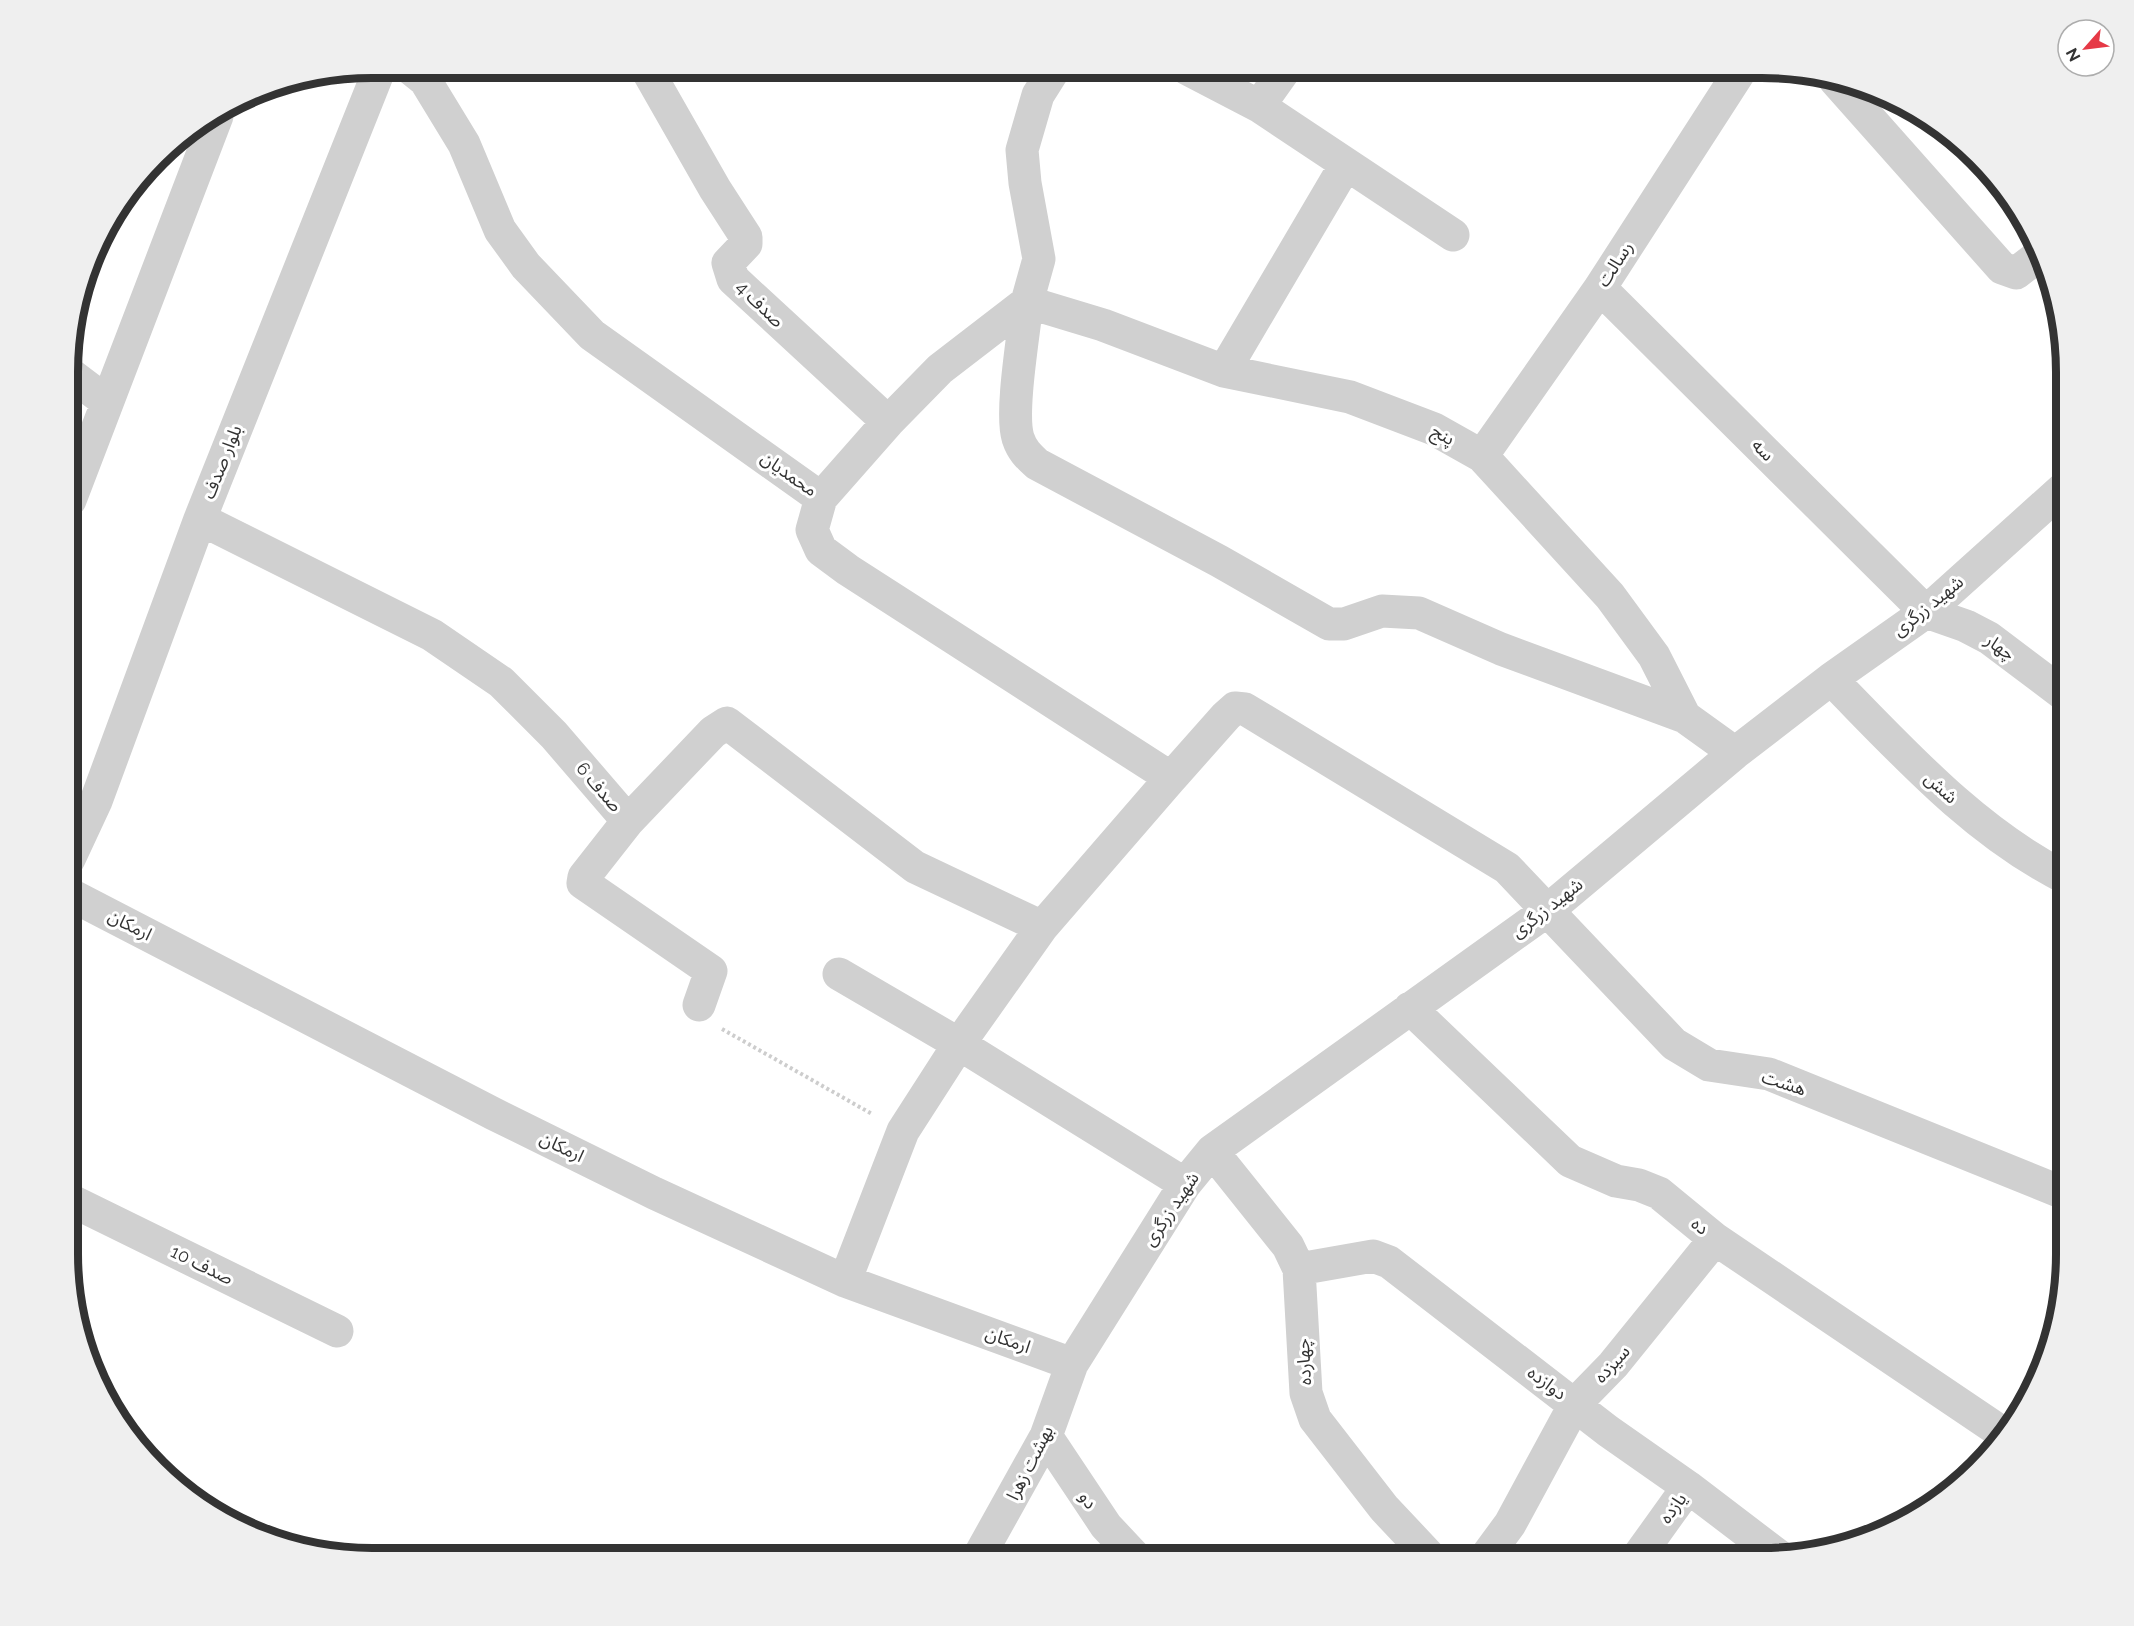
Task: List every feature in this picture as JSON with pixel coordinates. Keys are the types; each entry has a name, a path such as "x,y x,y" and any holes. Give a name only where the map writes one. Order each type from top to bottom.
{"street":[{"name":"بلوار صدف","path":"78,840 96,801 200,519 376,78"},
{"name":"محمدیان","path":"422,78 464,144 500,230 526,266 592,335 821,498 888,422 940,369 1027,302"},
{"name":"صدف 4","path":"652,78 715,189 746,237 746,244 728,263 733,279 888,422"},
{"path":"1049,78 1038,95 1022,150 1025,183 1040,258 1027,302 1016,415 1018,436 1024,453 1037,464 1220,561 1329,624 1344,624 1382,611 1419,613 1501,649 1685,717"},
{"path":"1205,78 1259,106 1453,235"},
{"path":"1259,106 1279,78"},
{"name":"رسالت","path":"1482,456 1600,288 1736,78"},
{"path":"1843,89 2002,268 2016,273 2034,259"},
{"path":"78,479 214,125"},
{"path":"1224,371 1346,164"},
{"name":"سه","path":"1600,288 1926,612"},
{"name":"پنج","path":"1027,302 1103,326 1224,371 1350,397 1434,429 1482,456 1610,596 1654,656 1685,717 1735,753"},
{"path":"78,380 107,402"},
{"name":"شهید زرگری","path":"1072,1364 1185,1185 1212,1151 1548,910 1735,753 1831,679 1926,612 2056,495"},
{"path":"821,498 812,530 821,550 848,570 1171,778 1042,927 959,1044 903,1131 844,1281"},
{"name":"صدف 6","path":"200,519 432,635 491,675 554,735 628,821 584,877 584,883 711,971 699,1005"},
{"name":"چهار","path":"1926,612 1966,626 1989,638 2056,688"},
{"name":"شش","path":"1831,679 1937,787 1996,836 2056,872"},
{"name":"هشت","path":"1171,778 1234,708 1245,709 1507,868 1674,1044 1709,1065 1769,1074 2056,1190"},
{"path":"628,821 713,732 728,723 915,867 1042,927"},
{"name":"ارمکان","path":"78,899 494,1114 654,1193 844,1281 1072,1364"},
{"path":"839,974 959,1044 1185,1185"},
{"name":"ده","path":"1410,1008 1570,1161 1616,1181 1639,1185 1659,1193 1715,1239 1997,1430"},
{"name":"چهارده","path":"1212,1151 1288,1246 1299,1269 1306,1393 1315,1419 1384,1508 1422,1548"},
{"name":"صدف 10","path":"78,1204 337,1331"},
{"name":"سیزده","path":"1492,1548 1510,1524 1575,1404 1613,1365 1715,1239"},
{"name":"دوازده","path":"1299,1269 1373,1256 1389,1262 1608,1431 1688,1487 1768,1548"},
{"name":"بهشت زهرا","path":"984,1548 1046,1436 1072,1364"},
{"name":"دو","path":"1046,1436 1106,1526 1127,1548"},
{"name":"یازده","path":"1644,1548 1688,1487"}],"path":[{"path":"699,1005 702,1018 903,1131"}]}
